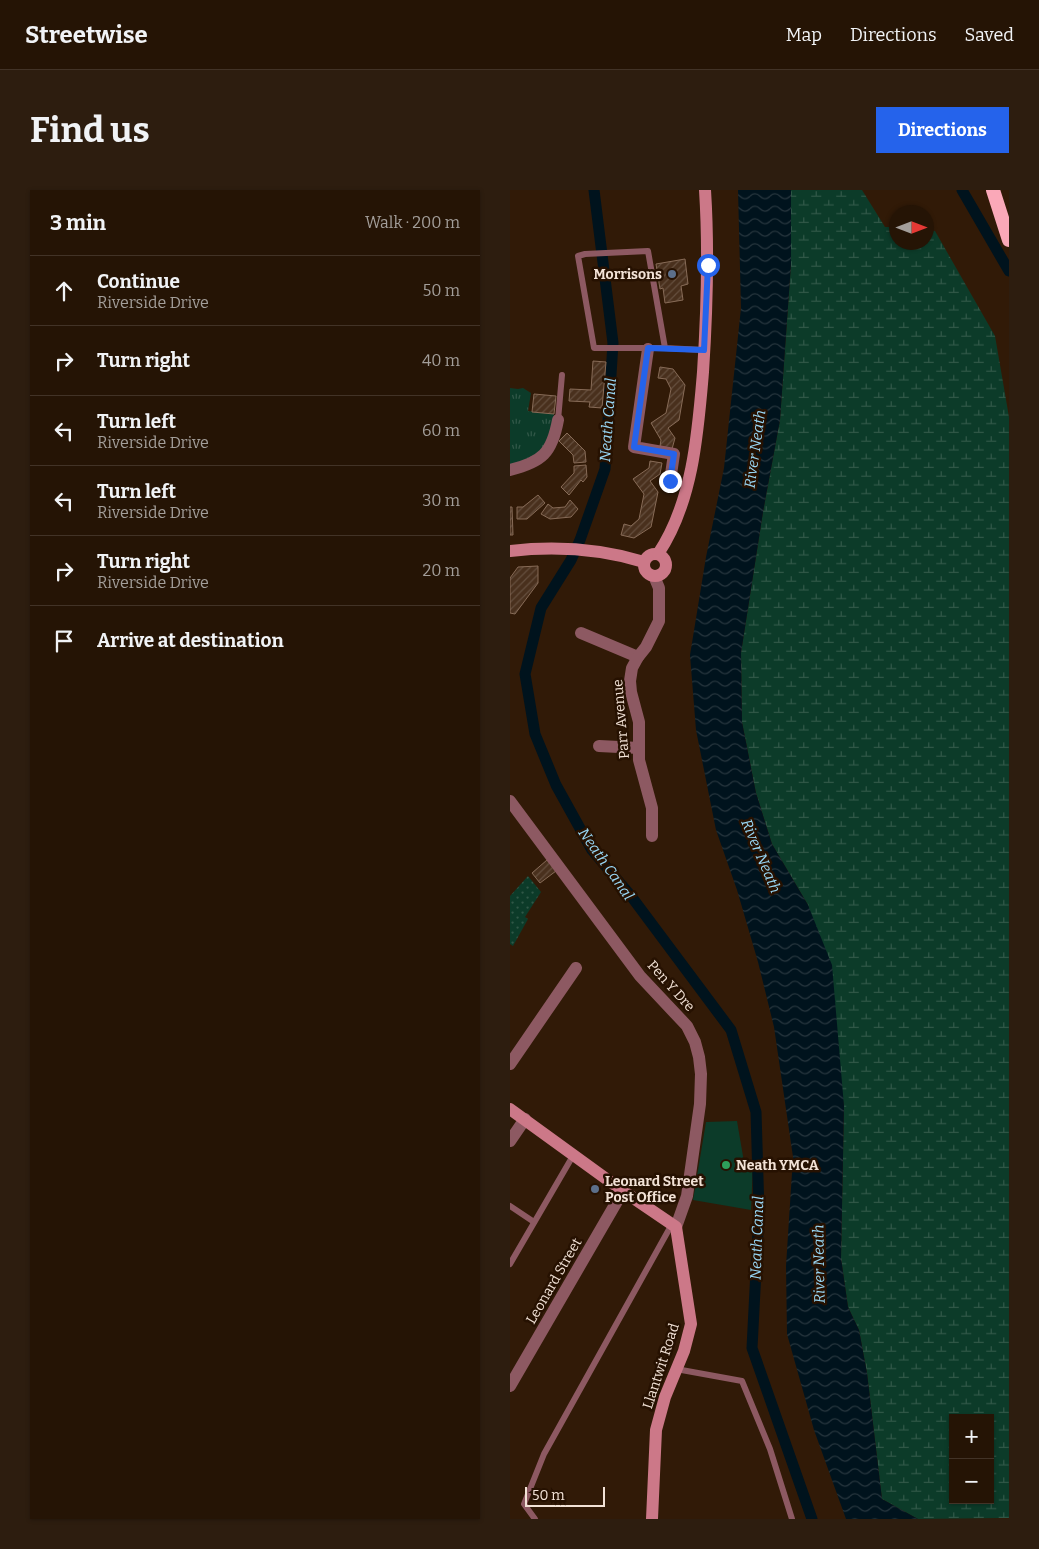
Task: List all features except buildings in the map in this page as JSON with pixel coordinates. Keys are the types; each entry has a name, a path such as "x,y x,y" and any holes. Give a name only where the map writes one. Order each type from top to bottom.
{"highway":[{"path":"993,190 1009,240"}],"main road":[{"path":"658,554 668,539 682,507 697,429 704,350 708,265 705,190"},
{"path":"510,551 537,548 617,554 644,562"},
{"path":"651,554 658,554 664,558 666,568 662,574 650,575 645,569 644,562 651,554"},
{"path":"510,1109 623,1191 674,1225"},
{"name":"Llantwit Road","path":"652,1519 656,1430 665,1397 684,1351 691,1324 674,1225"}],"street":[{"path":"648,348 634,447 674,454 670,481"},
{"path":"510,470 534,463 543,456 556,433 558,420"},
{"name":"Parr Avenue","path":"652,836 652,808 639,760 639,722 631,692 630,680 632,668 646,647 659,621 659,588 654,576"},
{"path":"581,633 638,657"},
{"path":"599,746 639,748"},
{"name":"Pen Y Dre","path":"510,801 640,976 687,1026 695,1042 701,1074 700,1104 687,1196 674,1225"},
{"path":"510,1064 576,968"},
{"path":"510,1141 525,1119"},
{"name":"Leonard Street","path":"510,1386 623,1191"}],"lane":[{"path":"665,348 648,251 578,256 578,266 594,348 704,350"},
{"path":"558,420 562,375"},
{"path":"510,1264 574,1154"},
{"path":"510,1206 534,1222"},
{"path":"535,1519 524,1504 544,1454 674,1225"},
{"path":"676,1370 742,1381 770,1449 792,1519"}],"green space":[{"path":"791,190 862,190 885,227 889,227 889,250 934,250 935,231 995,336 1009,417 1009,1518 918,1519 882,1499 867,1373 859,1330 848,1307 841,1258 844,1106 808,905 772,844 756,793 742,722 741,653 763,512 780,420 791,264"},
{"path":"510,388 523,388 531,393 528,411 554,414 546,445 538,455 531,460 510,465"},
{"path":"528,876 541,892 525,917 528,919 513,946 510,944 510,896"},
{"name":"Neath YMCA","path":"737,1121 744,1162 753,1164 751,1210 693,1200 706,1122"}],"water":[{"name":"River Neath","path":"738,190 791,190 791,264 780,420 763,512 741,653 742,722 756,793 772,844 808,905 832,965 844,1106 841,1258 848,1307 859,1330 867,1373 882,1499 918,1519 846,1519 814,1430 787,1334 786,1266 793,1157 774,1027 758,962 737,890 716,830 696,730 690,655 706,557 724,468 741,308"}],"waterway":[{"name":"Neath Canal","path":"594,190 613,343 605,469 571,560 541,608 525,674 535,734 556,785 592,850 631,896 731,1030 756,1112 759,1212 752,1348 812,1519"},
{"path":"962,190 1009,271"}],"place":[{"name":"Morrisons","path":"672,274"},
{"name":"Neath YMCA","path":"726,1165"},
{"name":"Leonard Street Post Office","path":"595,1189"}],"route":[{"path":"670,481 674,454 634,447 648,348 704,350 708,265"}]}
